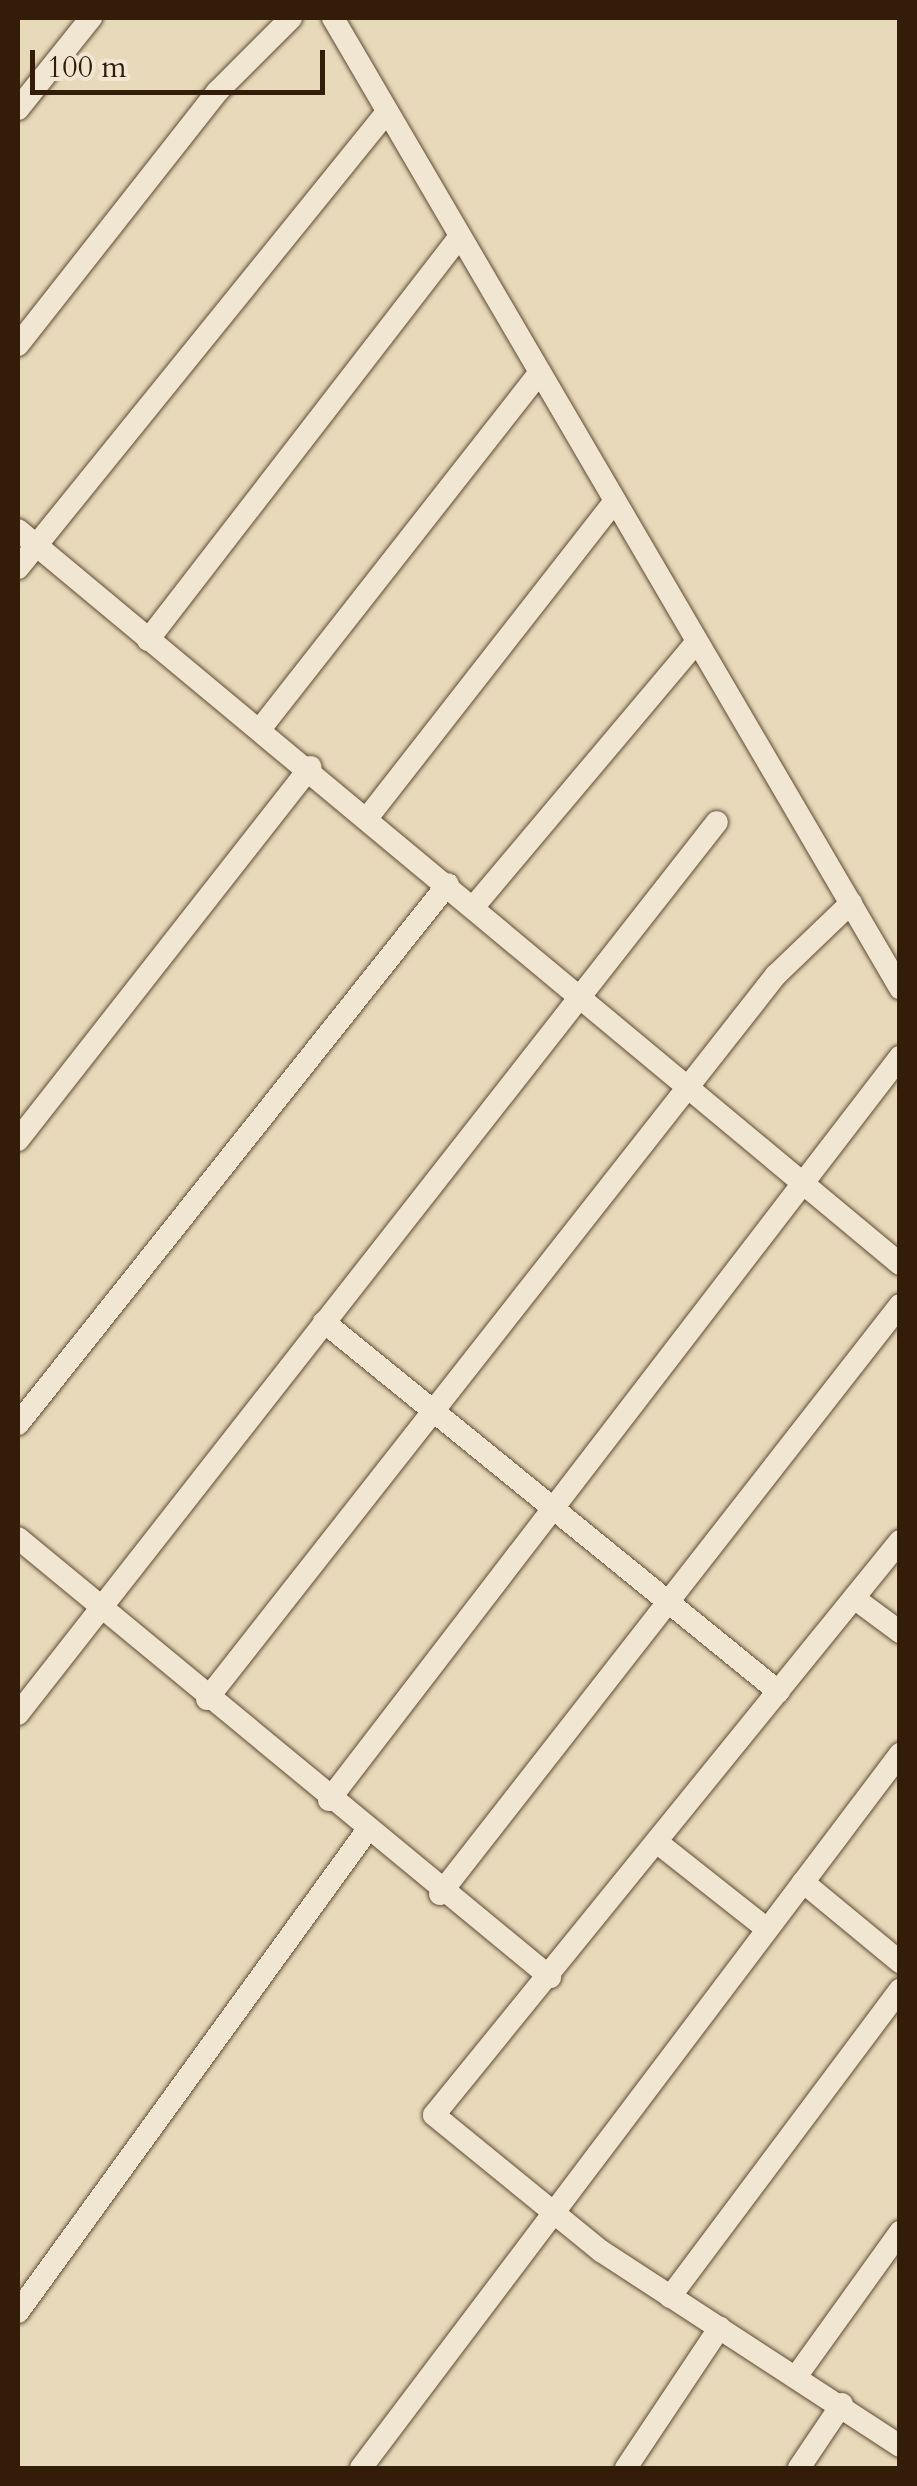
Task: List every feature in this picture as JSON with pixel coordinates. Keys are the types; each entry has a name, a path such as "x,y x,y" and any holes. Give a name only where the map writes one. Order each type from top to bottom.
{"street":[{"path":"18,109 91,18"},
{"path":"18,345 218,90 291,18"},
{"path":"333,18 457,240 900,988"},
{"path":"18,568 39,548 387,112"},
{"path":"148,640 457,240"},
{"path":"261,728 539,374"},
{"path":"368,817 615,501"},
{"path":"18,530 583,992 800,1183 900,1264"},
{"path":"476,904 696,642"},
{"path":"18,1140 310,767"},
{"path":"18,1714 716,822"},
{"path":"18,1424 448,884"},
{"path":"207,1699 696,1088 776,976 851,903"},
{"path":"329,1800 900,1056"},
{"path":"440,1894 665,1598 900,1305"},
{"path":"324,1322 779,1692"},
{"path":"18,1538 440,1894 550,1977"},
{"path":"900,1541 550,1977 434,2115 549,2208 670,2297 798,2374 900,2446"},
{"path":"854,1598 900,1632"},
{"path":"360,2468 549,2208 900,1754"},
{"path":"18,2312 366,1832"},
{"path":"658,1843 766,1929"},
{"path":"803,1882 900,1962"},
{"path":"670,2297 900,1989"},
{"path":"798,2374 900,2232"},
{"path":"626,2468 720,2327"},
{"path":"799,2468 842,2404"}]}
